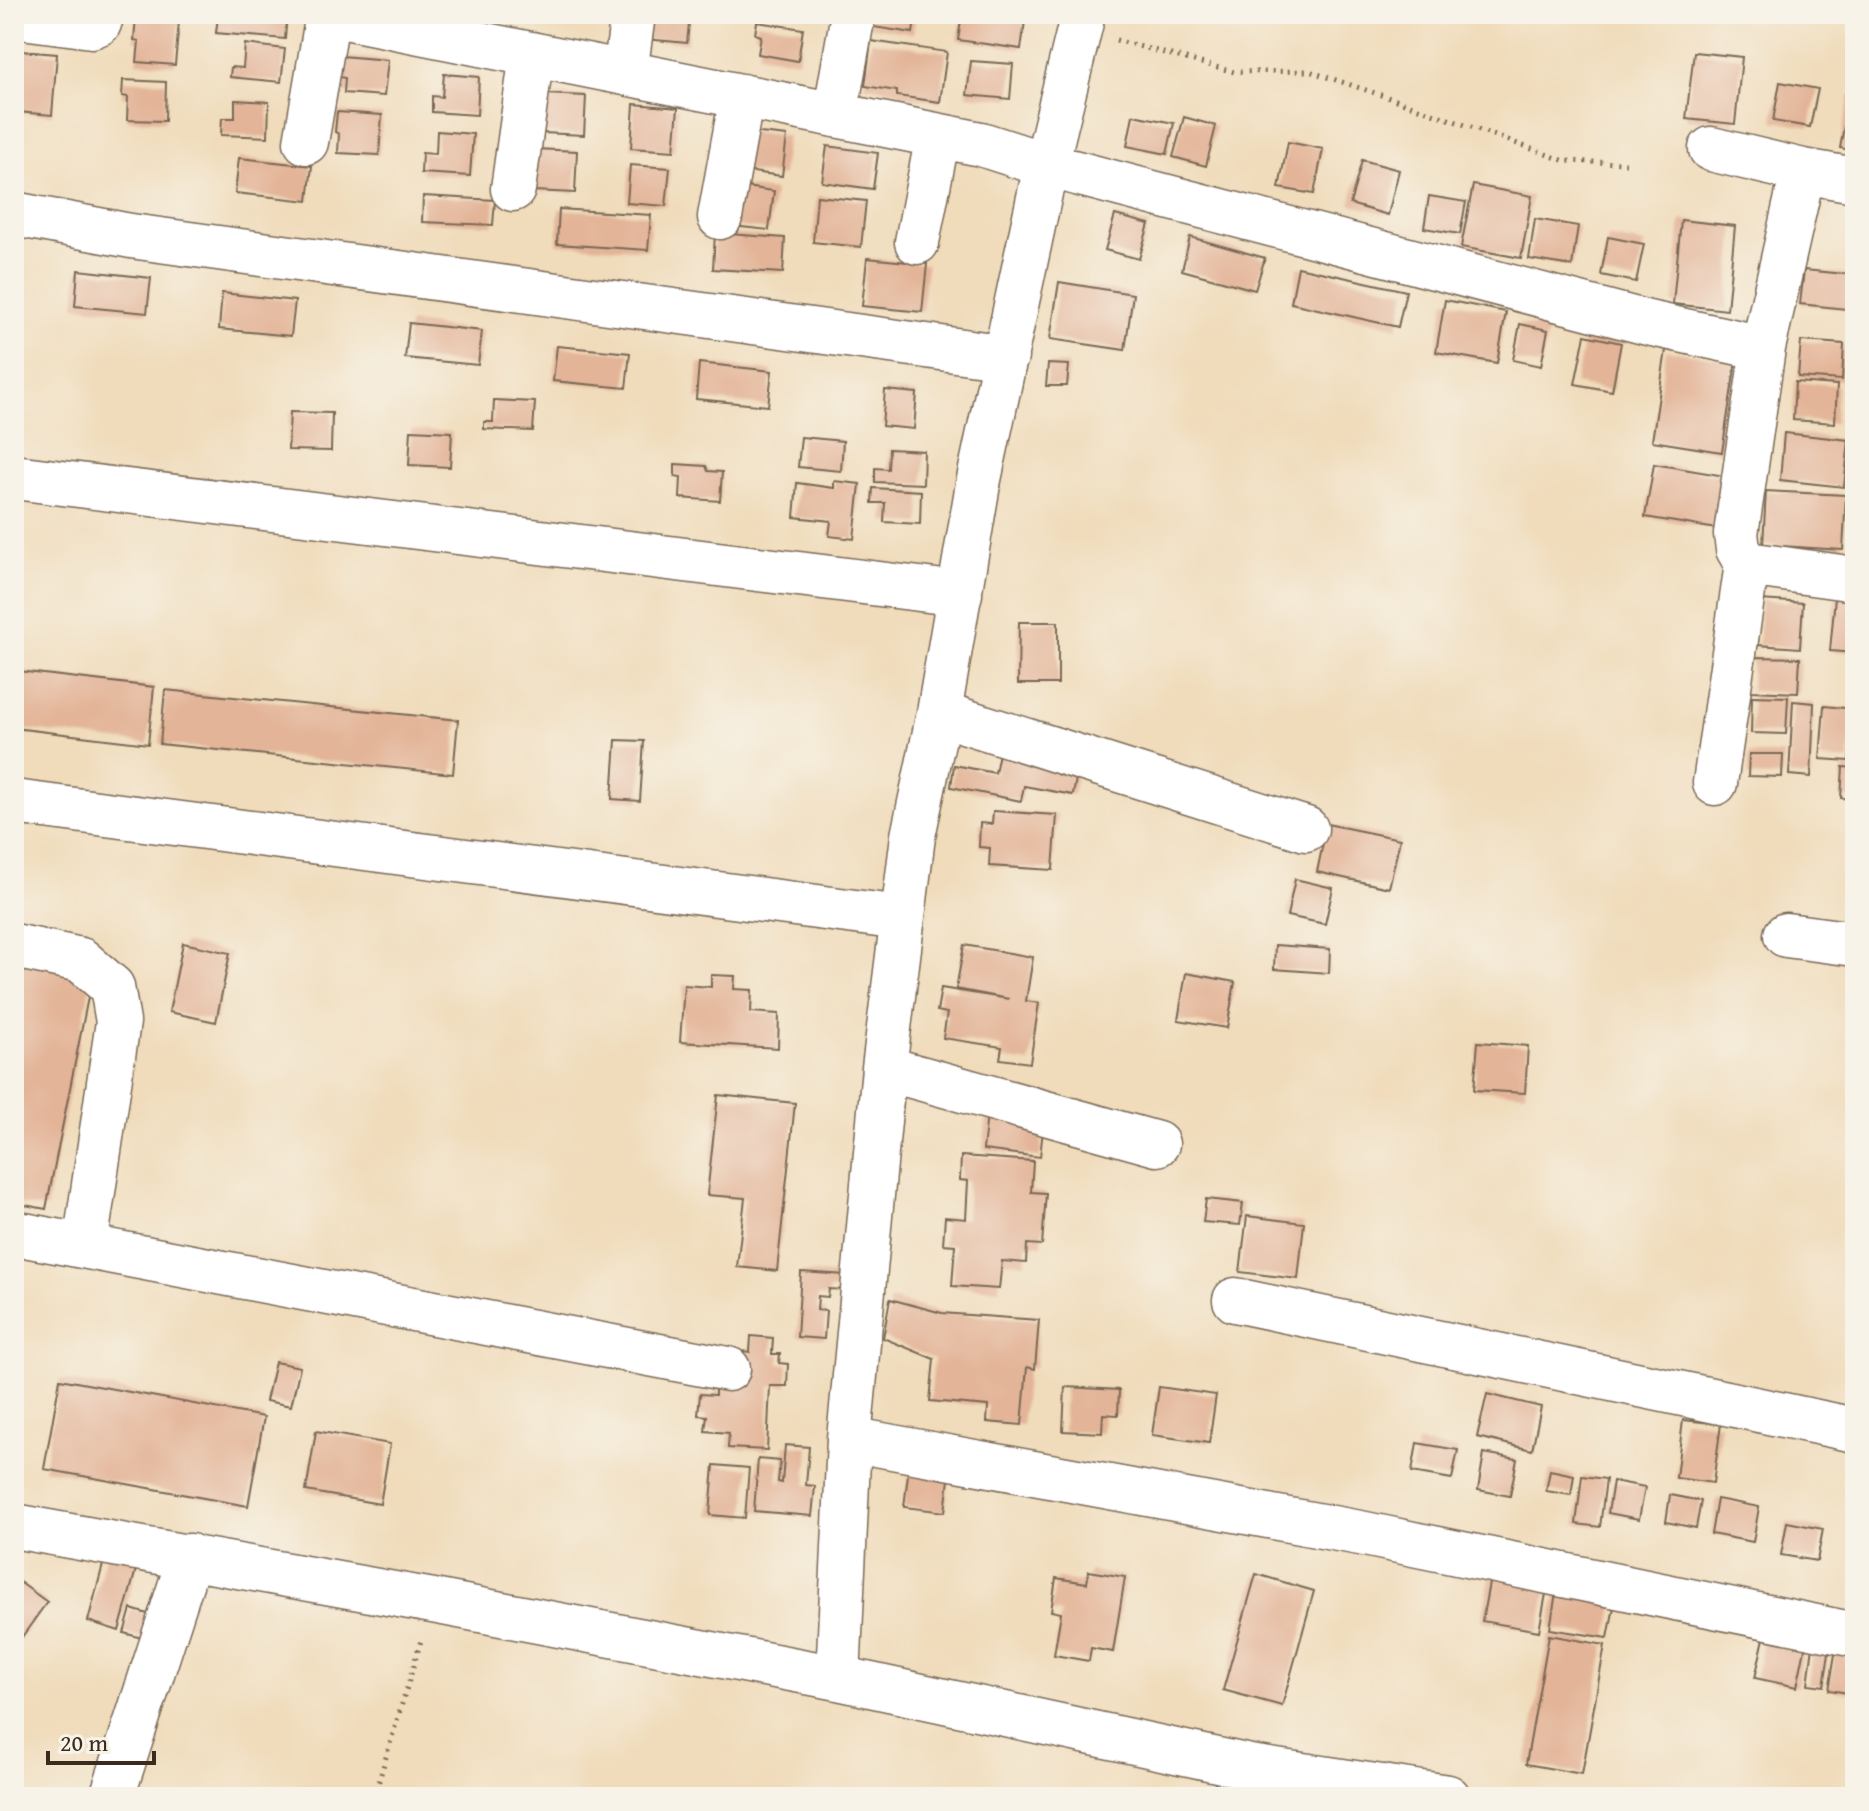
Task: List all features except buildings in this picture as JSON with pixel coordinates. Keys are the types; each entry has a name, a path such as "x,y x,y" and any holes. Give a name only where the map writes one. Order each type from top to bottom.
{"street":[{"path":"14,16 92,26 99,23 102,14"},
{"path":"306,142 329,14 409,22 532,54 981,144 1046,165 1648,323 1763,348"},
{"path":"625,73 633,14"},
{"path":"835,115 853,14"},
{"path":"838,1678 849,1439 884,1068 913,836 939,713 978,484 1046,165 1081,22"},
{"path":"513,189 532,54"},
{"path":"720,217 742,96"},
{"path":"917,242 938,136"},
{"path":"1711,149 1855,180"},
{"path":"1715,783 1747,564 1738,549 1736,534 1763,348 1803,171"},
{"path":"14,214 131,236 1006,357"},
{"path":"14,477 960,594"},
{"path":"1747,564 1855,579"},
{"path":"939,713 1306,829"},
{"path":"14,802 901,918"},
{"path":"1786,935 1855,944"},
{"path":"14,946 81,960 112,987 118,1022 85,1246"},
{"path":"884,1068 1157,1144"},
{"path":"14,1233 728,1369"},
{"path":"1235,1300 1855,1430"},
{"path":"849,1439 1360,1533 1855,1635"},
{"path":"14,1526 190,1556 838,1678 1250,1767 1448,1797"},
{"path":"112,1797 190,1556"}],"path":[{"path":"1081,22 1234,72 1309,71 1565,161 1626,163"},
{"path":"374,1797 433,1601"}]}
